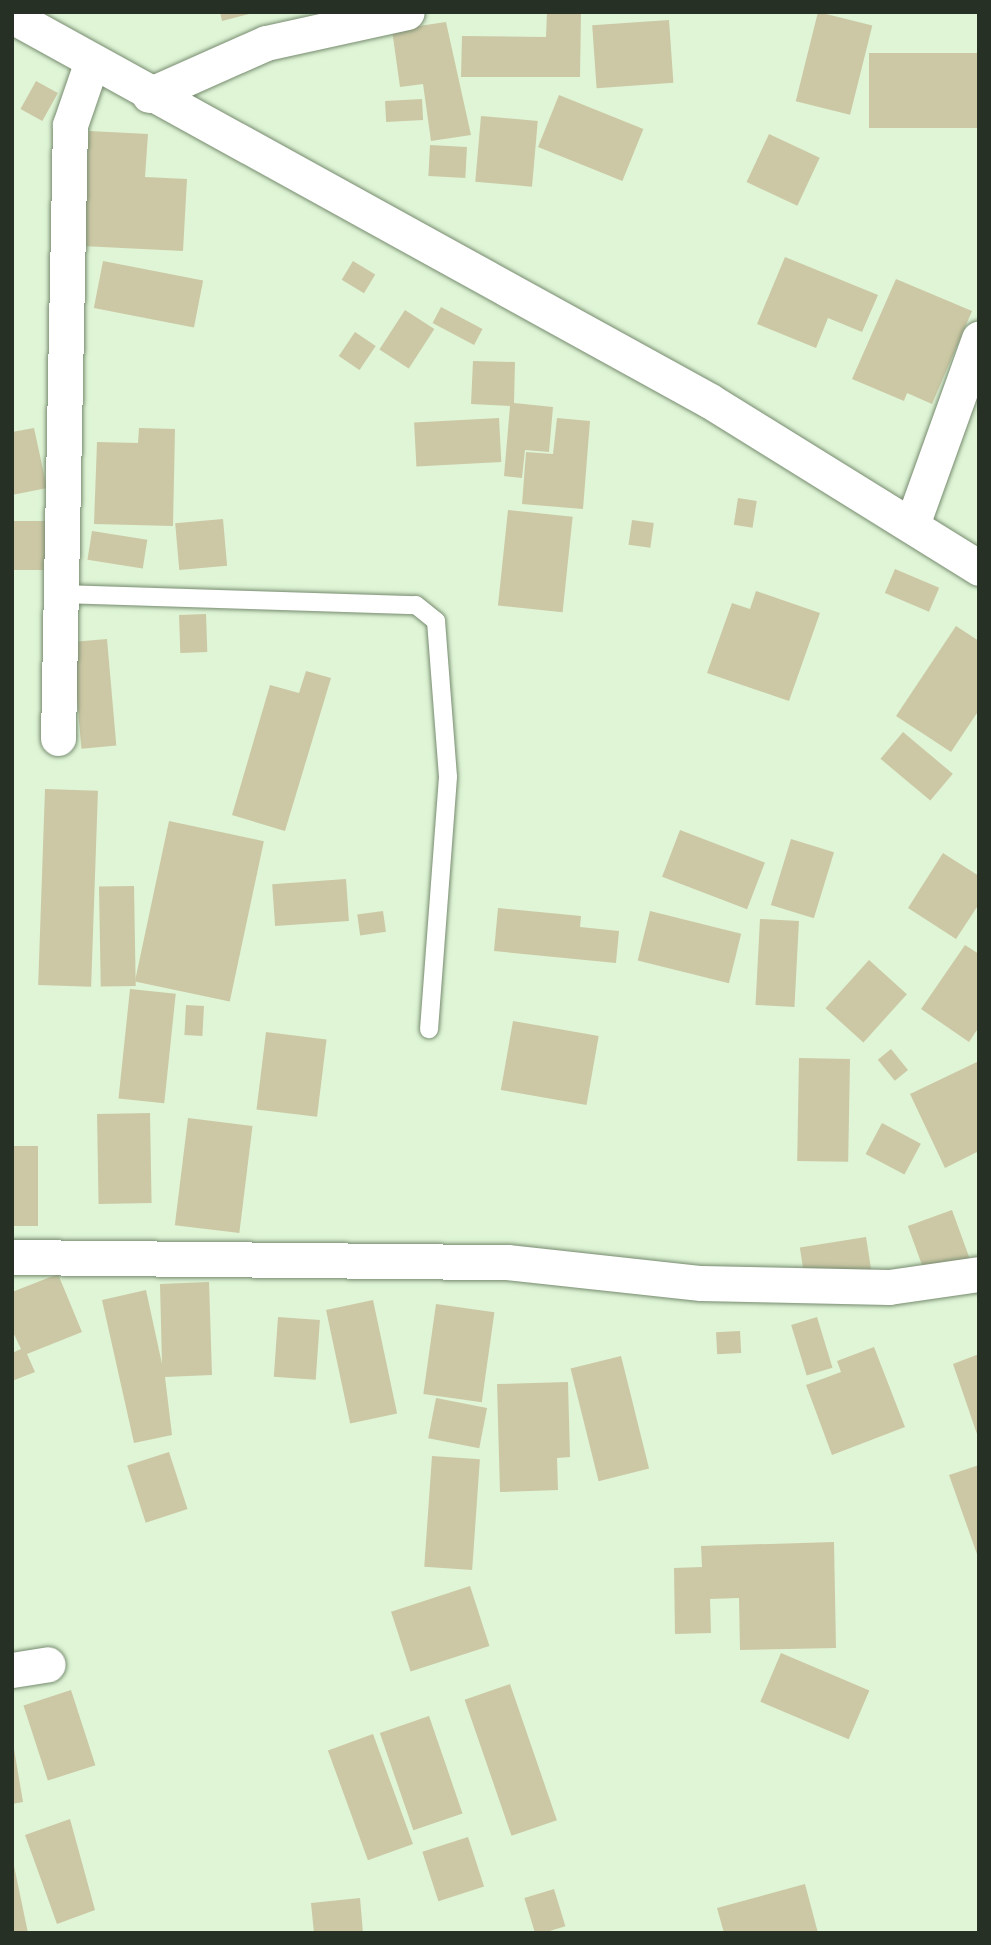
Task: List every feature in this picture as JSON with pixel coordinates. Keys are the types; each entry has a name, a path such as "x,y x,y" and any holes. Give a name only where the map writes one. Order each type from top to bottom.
{"street":[{"path":"149,95 266,43 407,12"},
{"path":"12,16 90,64 710,401 913,522 979,568"},
{"path":"58,738 70,125 90,64"},
{"path":"913,522 979,339"},
{"path":"12,1257 507,1262 701,1283 876,1287 979,1274"},
{"path":"12,1670 48,1664"}],"lane":[{"path":"61,594 416,605 436,621 449,777 429,1029"}],"building":[{"path":"220,12 252,12 253,13 222,21"},
{"path":"547,12 581,12 580,77 461,77 462,36 546,37"},
{"path":"818,12 872,26 850,115 796,101"},
{"path":"669,20 673,83 597,88 592,25"},
{"path":"446,22 471,135 431,141 423,84 400,87 392,30"},
{"path":"869,53 979,53 979,128 869,128"},
{"path":"36,81 58,93 42,121 20,109"},
{"path":"559,95 643,129 622,181 538,147"},
{"path":"422,99 423,120 386,122 385,101"},
{"path":"481,116 538,121 532,187 475,182"},
{"path":"89,131 148,134 145,177 187,179 183,251 82,246"},
{"path":"769,134 820,158 797,206 747,182"},
{"path":"430,145 467,147 465,178 428,176"},
{"path":"785,257 878,295 862,332 828,318 816,348 757,324"},
{"path":"103,261 203,280 194,328 94,308"},
{"path":"353,261 375,274 364,293 342,280"},
{"path":"896,279 972,311 932,404 907,393 904,401 852,379"},
{"path":"441,307 482,329 474,345 433,323"},
{"path":"405,310 434,329 409,368 379,349"},
{"path":"355,332 376,346 360,370 339,356"},
{"path":"473,361 515,362 514,403 553,407 549,452 525,450 522,478 504,476 510,406 471,404"},
{"path":"499,418 501,462 416,466 414,422"},
{"path":"557,418 590,421 583,509 522,504 526,452 553,454"},
{"path":"34,428 47,488 12,495 12,432"},
{"path":"139,428 175,429 173,526 94,524 97,442 138,443"},
{"path":"738,498 757,501 753,528 734,525"},
{"path":"508,510 573,517 563,612 498,605"},
{"path":"223,519 227,566 179,570 175,523"},
{"path":"632,520 654,523 650,548 629,545"},
{"path":"12,521 54,521 54,570 12,570"},
{"path":"92,531 147,540 143,568 87,560"},
{"path":"895,569 939,588 929,612 885,593"},
{"path":"756,591 820,613 789,701 707,673 732,603 750,609"},
{"path":"206,614 207,652 180,653 179,615"},
{"path":"956,626 979,641 979,710 951,752 896,716"},
{"path":"107,639 116,746 81,749 72,642"},
{"path":"306,671 331,678 285,831 232,815 270,685 299,693"},
{"path":"903,732 953,774 930,801 881,759"},
{"path":"45,789 98,791 91,987 38,985"},
{"path":"169,821 264,841 230,1002 135,981"},
{"path":"680,830 765,863 747,909 662,877"},
{"path":"791,839 834,852 814,918 771,905"},
{"path":"943,853 979,876 979,904 956,939 908,908"},
{"path":"346,879 349,921 275,926 272,884"},
{"path":"134,886 136,986 101,987 99,887"},
{"path":"498,908 581,916 580,927 619,931 616,963 494,951"},
{"path":"383,911 386,932 360,935 357,915"},
{"path":"650,911 741,934 729,983 638,960"},
{"path":"760,919 799,921 794,1007 755,1005"},
{"path":"965,945 979,954 979,1027 969,1042 921,1009"},
{"path":"869,960 907,994 863,1042 826,1008"},
{"path":"130,989 176,994 164,1103 119,1098"},
{"path":"186,1005 204,1006 202,1036 184,1035"},
{"path":"513,1021 599,1036 587,1105 501,1090"},
{"path":"266,1032 327,1039 317,1117 256,1109"},
{"path":"891,1049 908,1070 895,1081 878,1060"},
{"path":"799,1058 850,1059 848,1162 797,1161"},
{"path":"979,1061 979,1151 945,1168 910,1094"},
{"path":"150,1113 152,1203 99,1204 97,1114"},
{"path":"188,1118 253,1126 239,1233 175,1225"},
{"path":"882,1123 921,1144 904,1175 866,1154"},
{"path":"12,1146 38,1146 38,1226 12,1226"},
{"path":"952,1210 970,1261 926,1277 908,1226"},
{"path":"866,1237 872,1277 806,1287 800,1247"},
{"path":"58,1274 82,1332 27,1354 35,1372 12,1381 12,1353 21,1349 12,1330 12,1292"},
{"path":"209,1282 212,1375 165,1377 172,1435 134,1443 102,1300 146,1290 162,1364 160,1284"},
{"path":"373,1300 397,1413 350,1423 326,1310"},
{"path":"436,1304 494,1312 482,1402 423,1394"},
{"path":"278,1317 320,1320 316,1380 274,1377"},
{"path":"817,1317 832,1368 807,1376 791,1325"},
{"path":"740,1331 741,1353 717,1354 716,1332"},
{"path":"874,1347 905,1427 832,1455 806,1385 841,1372 837,1361"},
{"path":"979,1354 979,1436 978,1437 953,1364"},
{"path":"621,1356 649,1469 599,1481 571,1369"},
{"path":"568,1382 570,1457 557,1458 558,1490 500,1492 497,1384"},
{"path":"436,1398 487,1408 479,1448 428,1438"},
{"path":"169,1452 188,1509 146,1523 127,1466"},
{"path":"432,1456 480,1459 472,1570 424,1567"},
{"path":"979,1465 979,1557 978,1557 949,1475"},
{"path":"834,1542 836,1648 740,1650 739,1598 710,1599 711,1633 675,1634 674,1568 702,1567 701,1546"},
{"path":"470,1586 489,1646 411,1672 391,1612"},
{"path":"781,1653 869,1691 849,1739 760,1702"},
{"path":"510,1684 557,1820 511,1836 465,1700"},
{"path":"71,1690 95,1765 48,1781 23,1705"},
{"path":"429,1716 463,1813 413,1830 380,1733"},
{"path":"373,1734 413,1844 368,1860 328,1750"},
{"path":"12,1737 23,1802 12,1804"},
{"path":"70,1819 95,1910 57,1924 25,1835"},
{"path":"468,1837 484,1886 438,1901 422,1852"},
{"path":"13,1861 28,1933 12,1933"},
{"path":"805,1884 818,1933 724,1933 717,1908"},
{"path":"554,1889 565,1926 535,1933 524,1898"},
{"path":"360,1898 363,1933 314,1933 311,1903"}]}
